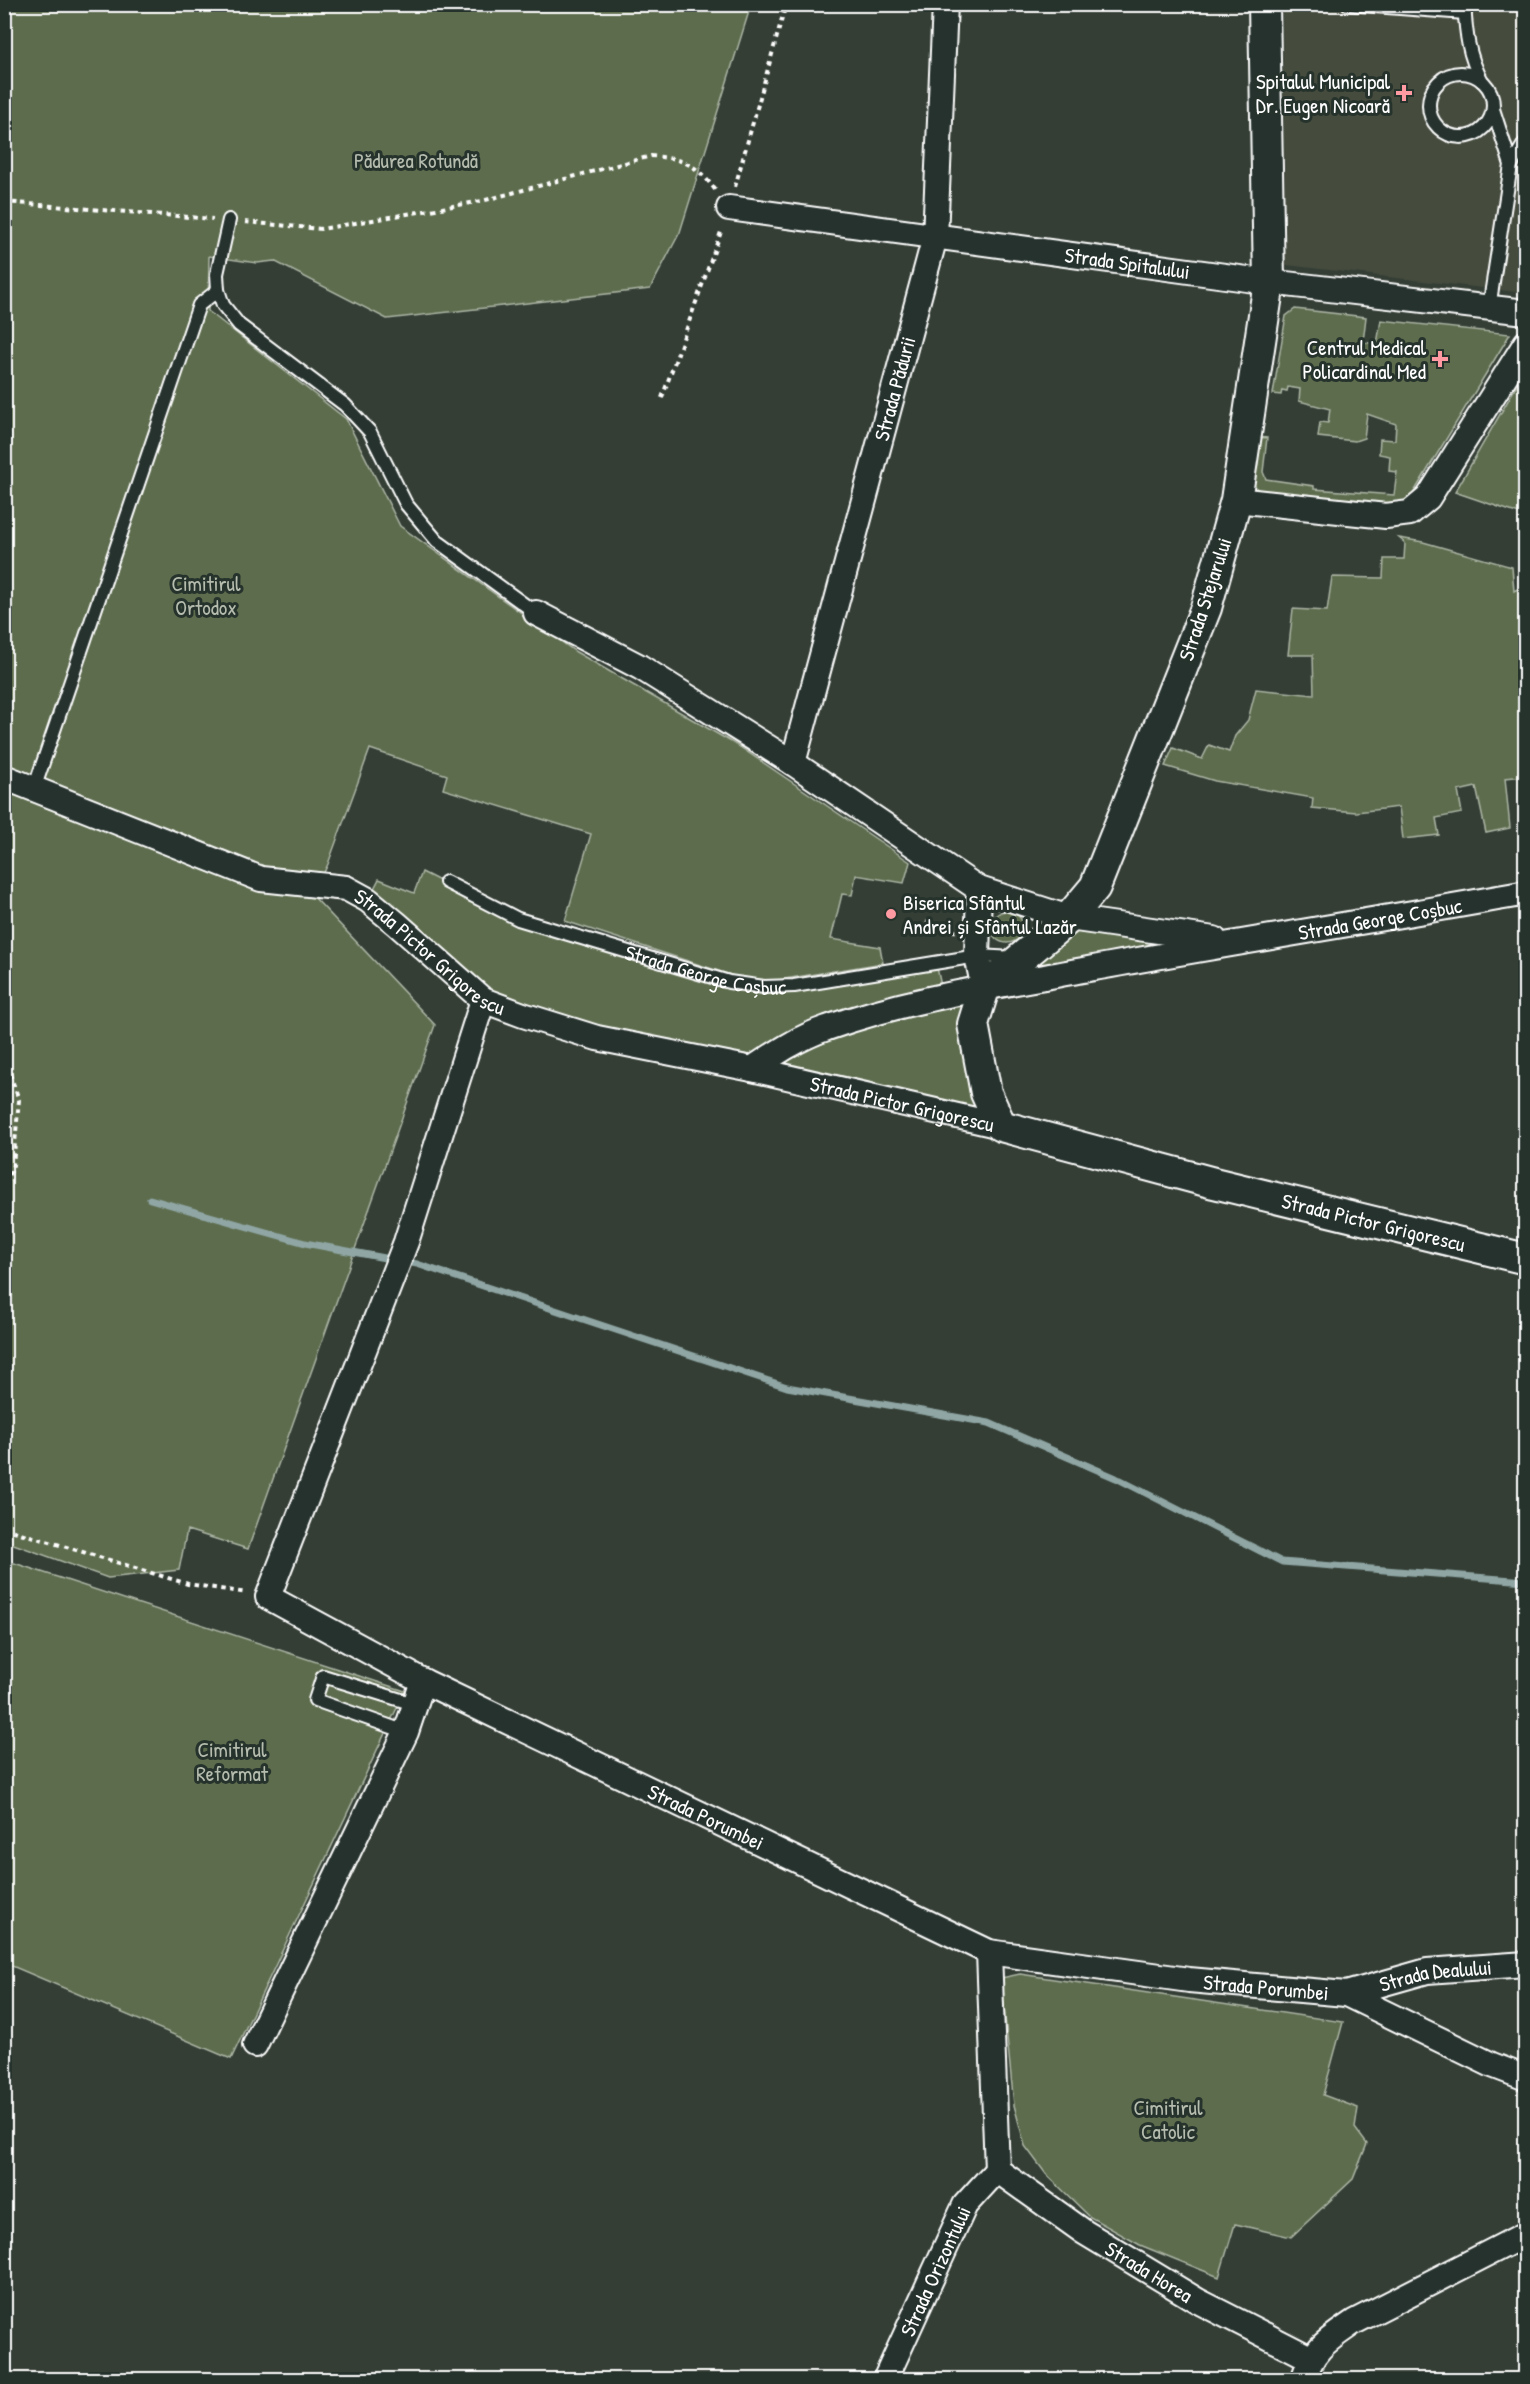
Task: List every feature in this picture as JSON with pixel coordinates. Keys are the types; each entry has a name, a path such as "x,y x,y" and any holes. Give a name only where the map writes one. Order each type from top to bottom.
{"street":[{"name":"Strada Pădurii","path":"793,763 935,237 945,4"},
{"name":"Strada Stejarului","path":"984,988 1069,918 1095,887 1134,794 1206,608 1236,500 1269,282 1264,4"},
{"name":"Strada Spitalului","path":"729,208 1269,282 1526,312"},
{"path":"1236,500 1386,516 1410,513 1428,498 1526,343"},
{"name":"Strada George Coșbuc","path":"536,613 640,667 793,763 979,889 1069,918 1235,942"},
{"name":"Strada Pictor Grigorescu","path":"4,777 261,879 346,888 368,900 483,1000 597,1038 752,1069 1001,1126 1214,1183 1526,1259"},
{"path":"979,889 977,947 984,988 973,1024 986,1093 1001,1126"},
{"name":"Strada George Coșbuc","path":"752,1069 790,1044 826,1028 931,998 1235,942 1321,930 1526,893"},
{"path":"268,1597 406,1242 483,1000"},
{"name":"Strada Porumbei","path":"268,1597 423,1681 989,1952 1189,1980 1346,1994 1492,2065 1526,2078"},
{"path":"255,2045 406,1732 417,1705 423,1681"},
{"path":"989,1952 997,2170"},
{"name":"Strada Dealului","path":"1346,1994 1427,1971 1526,1964"},
{"name":"Strada Horea","path":"997,2170 1084,2232 1307,2369 1327,2340 1354,2322 1526,2234"},
{"name":"Strada Orizontului","path":"885,2379 965,2205 997,2170"}],"lane":[{"path":"1348,4 1464,9 1466,42 1471,60 1492,98 1493,109 1511,165"},
{"path":"1482,81 1463,73 1443,78 1429,96 1430,118 1445,134 1455,138 1466,137 1485,127 1493,109"},
{"path":"1489,308 1511,165 1526,141"},
{"path":"229,220 217,274 218,290 223,305 239,325 345,405 370,432 406,504 437,541 536,613"},
{"path":"34,789 199,305 218,290"},
{"name":"Strada George Coșbuc","path":"446,882 518,919 729,982 764,987 794,986 977,947 1021,958"},
{"path":"406,1732 315,1700 323,1676 417,1705"}],"path":[{"path":"662,398 729,208 786,4"},
{"path":"4,202 321,229 482,201 651,156 679,158 702,171 729,208"},
{"path":"926,922 977,947"},
{"path":"4,1057 19,1100 13,1165 4,1191"},
{"path":"4,1084 13,1081"},
{"path":"4,1528 188,1584 268,1597"}],"shaded area":[{"name":"Spitalul Municipal Dr. Eugen Nicoară","path":"1282,5 1525,5 1525,293 1286,265"}],"green space":[{"path":"4,5 751,5 680,232 650,289 387,319 274,261 257,263 209,256 208,311 346,419 400,526 576,652 740,747 910,862 904,883 856,875 852,895 842,894 831,939 880,947 883,963 772,981 734,976 565,921 591,834 443,789 447,775 370,749 328,864 313,896 435,1025 248,1549 187,1530 179,1570 108,1578 5,1541"},
{"path":"1295,309 1366,317 1363,342 1377,344 1381,320 1510,334 1414,492 1419,492 1407,502 1389,505 1261,492 1250,481 1258,437 1267,438 1263,472 1266,479 1314,486 1314,489 1394,495 1397,472 1389,471 1390,456 1379,454 1380,439 1395,440 1396,424 1367,414 1364,438 1355,441 1318,437 1320,422 1328,423 1330,409 1299,401 1300,389 1288,387 1287,391 1282,390 1281,395 1273,394 1286,316"},
{"path":"1525,371 1525,516 1455,492"},
{"path":"1399,538 1423,542 1512,567 1514,591 1525,585 1525,776 1505,778 1510,828 1486,833 1476,787 1458,791 1462,813 1436,818 1439,835 1403,839 1399,807 1356,812 1312,808 1313,798 1215,781 1165,766 1173,748 1202,759 1209,745 1229,752 1235,736 1248,720 1256,689 1314,695 1313,655 1288,655 1293,609 1327,611 1332,577 1383,578 1384,559 1404,559 1405,543"},
{"path":"422,872 487,905 764,987 936,963 943,995 1069,918 1235,942 984,989 973,1024 1001,1126 523,1015 368,900 379,879 414,893"},
{"path":"1007,911 1019,915 1023,927 1019,939 1007,943 995,939 991,927 995,915"},
{"name":"Cimitirul Reformat","path":"5,1560 405,1691 231,2059 5,1963"},
{"name":"Cimitirul Catolic","path":"1020,1974 1343,2022 1323,2095 1358,2108 1355,2128 1367,2144 1353,2179 1291,2237 1235,2224 1219,2277 1140,2245 1090,2217 1046,2174 1025,2146 1014,2105 1001,1978"}],"waterway":[{"path":"150,1199 305,1243 417,1264 787,1387 989,1423 1116,1478 1282,1562 1526,1581"}],"place":[{"name":"Spitalul Municipal Dr. Eugen Nicoară","path":"1404,93"},
{"name":"Centrul Medical Policardinal Med","path":"1440,359"},
{"name":"Biserica Sfântul Andrei și Sfântul Lazăr","path":"891,914"}],"park label":[{"name":"Pădurea Rotundă","path":"416,160"},
{"name":"Cimitirul Ortodox","path":"206,595"}]}
